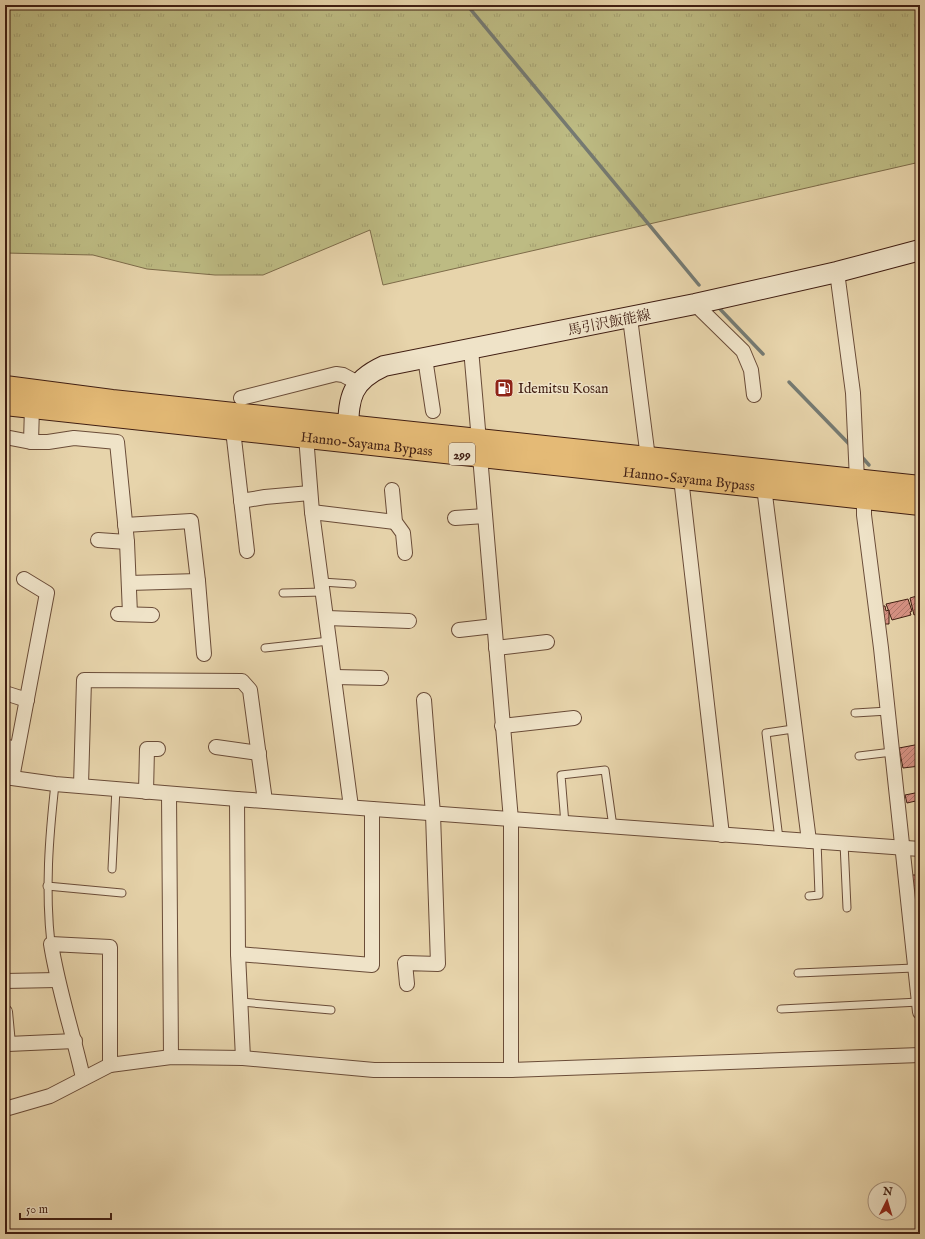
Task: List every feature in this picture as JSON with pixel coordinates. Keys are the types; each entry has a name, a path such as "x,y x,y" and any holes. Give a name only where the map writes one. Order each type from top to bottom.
{"highway":[{"name":"Hanno-Sayama Bypass","path":"5,388 479,449 681,478 764,487 861,489 920,486"},
{"name":"Hanno-Sayama Bypass","path":"5,404 233,430 306,436 348,433"},
{"name":"Hanno-Sayama Bypass","path":"479,449 648,458 861,489 920,504"}],"main road":[{"name":"馬引沢飯能線","path":"358,383 384,366 695,304 837,272 920,250"},
{"path":"348,433 352,392 358,383"}],"street":[{"path":"837,272 853,393 857,452 888,711 919,1007"},
{"path":"695,304 743,351 752,370 754,395"},
{"path":"630,318 648,458"},
{"path":"471,349 511,820 511,1070"},
{"path":"425,358 434,411"},
{"path":"241,398 336,374 343,375 358,383"},
{"path":"31,442 32,407"},
{"path":"233,430 247,551"},
{"path":"306,436 312,512 351,807"},
{"path":"5,437 31,442 48,442 74,438 117,442 127,542 129,583 124,614 152,615"},
{"path":"681,478 722,835"},
{"path":"764,487 793,729 813,841"},
{"path":"392,490 395,522 402,533 405,552"},
{"path":"241,501 265,497 310,493"},
{"path":"312,512 395,522"},
{"path":"455,518 485,516"},
{"path":"125,525 191,521 204,654"},
{"path":"98,540 127,542"},
{"path":"24,579 47,593 27,700 11,748 8,778 55,784 270,802 844,843 903,849 920,849"},
{"path":"129,583 198,581"},
{"path":"327,618 409,621"},
{"path":"459,630 494,626"},
{"path":"496,648 548,642"},
{"path":"335,677 381,678"},
{"path":"81,785 84,680 242,681 250,690 259,753 270,802"},
{"path":"259,688 270,802"},
{"path":"5,693 27,700"},
{"path":"407,984 406,963 438,964 432,814 424,700"},
{"path":"502,726 574,718"},
{"path":"216,747 259,753"},
{"path":"146,792 147,749 158,749"},
{"path":"169,794 172,1057"},
{"path":"237,799 238,954 243,1058"},
{"path":"238,954 372,965 372,809"},
{"path":"83,1078 75,1041 57,980 51,944 110,948 110,1064"},
{"path":"5,981 57,980"},
{"path":"5,1012 8,1044 75,1041"},
{"path":"5,1109 50,1096 110,1064 172,1057 243,1058 374,1070 511,1070 920,1055"}],"lane":[{"path":"283,593 352,584"},
{"path":"266,648 329,641"},
{"path":"855,713 888,711"},
{"path":"779,839 766,733 793,729"},
{"path":"859,756 892,752"},
{"path":"565,824 561,775 605,770 613,827"},
{"path":"51,944 47,886 48,854 55,784"},
{"path":"112,869 116,788"},
{"path":"809,896 819,895 813,841"},
{"path":"844,843 847,908"},
{"path":"47,886 122,893"},
{"path":"798,973 914,968"},
{"path":"241,1002 331,1010"},
{"path":"781,1009 919,1007"}],"green space":[{"path":"5,5 920,5 920,162 383,285 370,230 263,275 215,275 147,269 93,255 5,253"}],"building":[{"path":"916,286 920,286 920,317"},
{"path":"920,595 920,613 914,615 910,598"},
{"path":"908,599 912,611 910,612 911,615 892,620 886,604"},
{"path":"881,606 885,606 886,611 889,610 889,624 882,624"},
{"path":"920,744 920,766 903,768 899,748"},
{"path":"920,792 920,800 907,803 905,795"},
{"path":"911,875 919,875 918,889 911,889"}],"waterway":[{"path":"467,5 699,285"},
{"path":"720,309 763,354"},
{"path":"789,382 851,446"},
{"path":"861,456 869,465"}],"place":[{"name":"Idemitsu Kosan","path":"504,388"}]}
